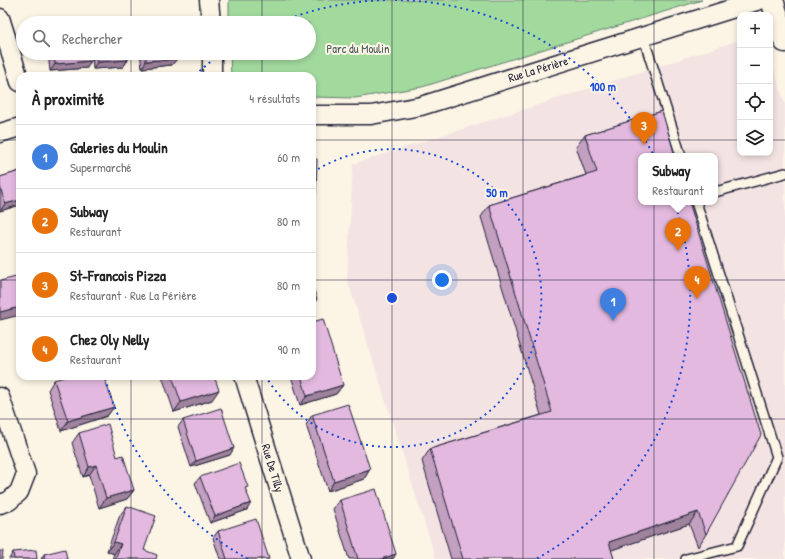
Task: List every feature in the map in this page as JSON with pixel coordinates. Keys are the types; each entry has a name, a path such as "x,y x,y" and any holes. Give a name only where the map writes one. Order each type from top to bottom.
{"street":[{"path":"209,0 210,16"},
{"name":"Rue La Périère","path":"316,115 371,115 421,106 760,0"},
{"path":"772,0 785,41"},
{"path":"0,18 17,72"},
{"path":"212,60 212,72"},
{"path":"0,133 16,128"},
{"name":"Rue De Tilly","path":"245,380 302,559"},
{"path":"0,397 26,474 19,492 10,502 0,504"}],"lane":[{"path":"643,36 680,153"},
{"path":"718,191 785,173"},
{"path":"686,559 736,546 781,456 697,205"}],"shaded area":[{"path":"737,41 737,156 773,156 773,66 785,105 785,559 436,559 347,279 353,164"}],"green space":[{"name":"Parc du Moulin","path":"229,0 702,0 422,87 355,98 316,97 316,72 231,72 230,60 316,60 316,16 229,16"}],"building":[{"path":"55,60 91,60 91,61 55,64"},
{"path":"97,60 128,60 97,62"},
{"path":"662,111 674,153 638,153 638,205 690,205 761,435 706,534 698,512 609,542 614,559 463,559 430,449 552,412 489,205 597,172 585,135"},
{"path":"316,159 317,159 316,194"},
{"path":"16,172 16,201 5,204 0,186 0,177"},
{"path":"16,277 16,308 0,312 0,281"},
{"path":"323,319 343,385 307,396 302,380 316,380 316,321"},
{"path":"54,380 105,380 114,407 68,421"},
{"path":"173,380 215,380 219,390 181,402"},
{"path":"348,404 370,469 334,481 312,415"},
{"path":"221,408 234,448 196,461 183,420"},
{"path":"108,424 117,457 123,455 134,490 106,498 96,465 89,467 79,433"},
{"path":"239,463 248,487 245,488 251,503 215,516 200,477"},
{"path":"376,489 396,554 381,559 358,559 340,500"},
{"path":"127,506 156,516 144,550 157,555 156,559 115,559 121,544 114,542"},
{"path":"256,519 269,559 227,559 218,531"},
{"path":"65,549 67,559 45,559 44,554"},
{"path":"36,550 37,559 14,559 13,552"},
{"path":"0,551 3,551 2,559 0,559"}],"place":[{"name":"St-Francois Pizza","path":"644,145"},
{"name":"Subway","path":"678,251"},
{"name":"Chez Oly Nelly","path":"697,299"},
{"name":"Galeries du Moulin","path":"613,321"}]}
